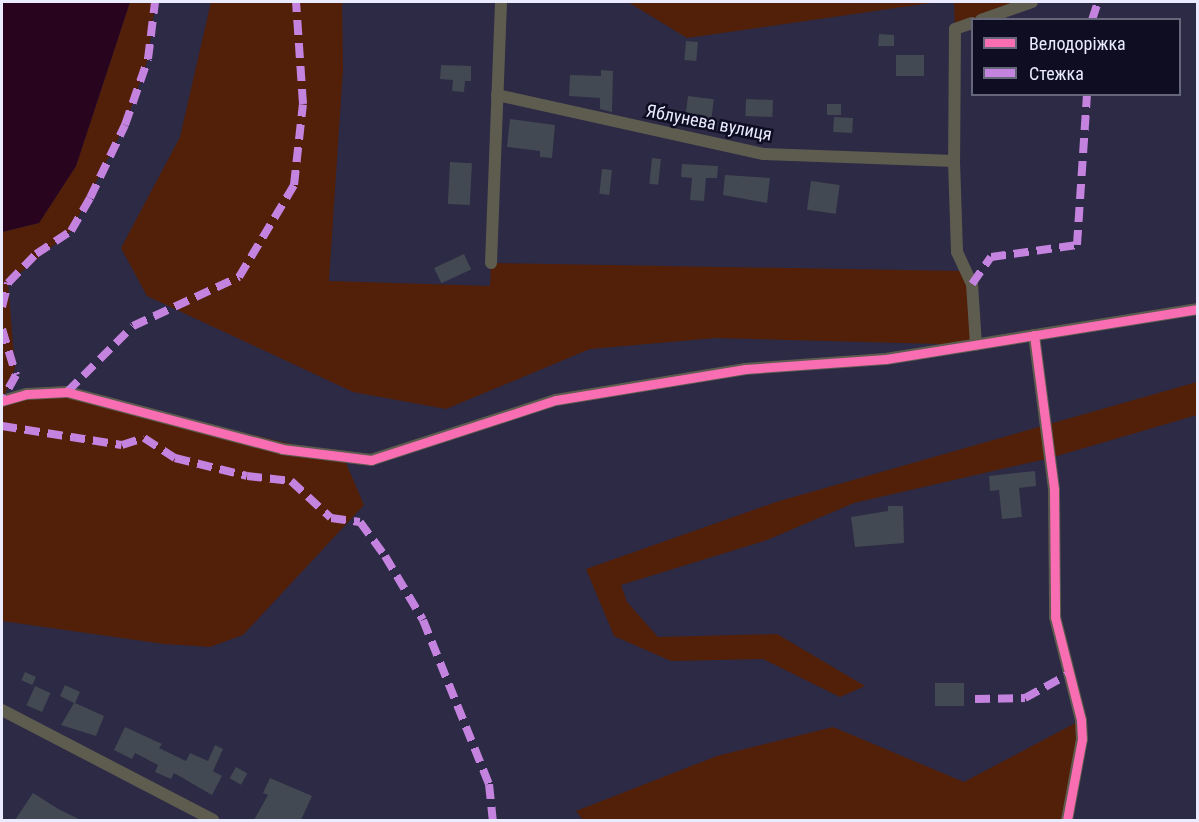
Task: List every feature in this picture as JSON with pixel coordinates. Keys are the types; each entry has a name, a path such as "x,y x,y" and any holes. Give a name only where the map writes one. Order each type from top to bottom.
{"street":[{"path":"491,263 501,2"},
{"path":"987,18 1032,2"},
{"path":"971,23 955,29 954,161 957,252 972,284 976,345"},
{"name":"Яблунева вулиця","path":"497,95 764,154 954,161"},
{"path":"2,400 27,394 68,392 282,449 371,460 556,400 745,369 886,360 1197,309"},
{"path":"1034,335 1054,490 1055,617 1081,720 1082,738 1067,820"},
{"path":"2,710 213,820"}],"shaded area":[{"path":"2,2 130,2 76,166 39,223 2,232"},
{"path":"130,2 155,2 148,59 125,125 71,231 8,283 15,368 3,400 67,392 343,456 364,505 243,635 210,647 164,644 2,621 2,232 39,223 76,166"},
{"path":"211,2 342,2 343,69 329,281 490,286 491,263 963,271 972,284 976,345 716,338 590,349 446,409 353,392 147,296 121,248 180,137"},
{"path":"628,2 938,2 687,38"},
{"path":"954,2 1032,2 986,18 971,18 971,23 955,29"},
{"path":"1197,382 1197,415 1050,458 854,503 767,540 621,585 627,602 658,637 777,634 865,686 840,697 763,659 671,661 614,636 586,569 776,502"},
{"path":"1081,720 1067,820 583,820 576,811 717,756 833,727 964,782"}],"building":[{"path":"879,34 894,35 894,46 878,46"},
{"path":"686,41 698,42 696,61 684,60"},
{"path":"896,55 924,55 924,76 896,76"},
{"path":"441,65 471,66 471,81 465,81 464,92 452,91 453,80 440,79"},
{"path":"601,70 613,71 612,112 600,109 600,98 569,96 570,75 601,76"},
{"path":"688,96 714,99 711,124 685,121"},
{"path":"746,99 773,100 772,117 745,116"},
{"path":"827,104 841,104 841,115 827,115"},
{"path":"834,117 853,118 852,133 833,132"},
{"path":"510,119 555,125 552,158 540,157 540,151 507,147"},
{"path":"652,158 661,159 658,185 649,184"},
{"path":"450,162 472,163 470,205 448,204"},
{"path":"682,164 718,166 717,178 706,178 704,201 690,200 692,178 681,177"},
{"path":"602,169 612,170 609,195 599,194"},
{"path":"725,175 770,178 767,203 723,195"},
{"path":"811,181 840,185 836,214 807,210"},
{"path":"464,254 471,269 441,283 434,268"},
{"path":"1035,471 1036,486 1019,488 1022,517 1002,519 999,490 990,491 989,476"},
{"path":"888,506 903,506 904,543 855,547 851,517 888,511"},
{"path":"25,672 36,677 32,685 21,680"},
{"path":"935,683 964,683 964,706 935,706"},
{"path":"65,685 80,692 75,703 104,716 96,736 61,725 74,703 60,696"},
{"path":"35,686 51,693 42,712 26,705"},
{"path":"125,727 162,744 159,748 186,761 190,753 208,761 215,745 223,749 213,771 222,776 212,795 174,773 171,779 155,772 158,765 135,753 132,759 114,750"},
{"path":"236,767 247,773 241,785 230,778"},
{"path":"270,778 312,796 301,820 254,820 268,795 263,793"},
{"path":"33,793 60,810 81,820 15,820"}],"marked path":[{"path":"2,307 8,283 36,254 71,231 90,198 125,125 148,59 155,2"},
{"path":"67,392 133,326 239,277 294,185 303,104 296,2"},
{"path":"1093,18 1098,2"},
{"path":"972,284 991,257 1077,245 1087,96"},
{"path":"2,329 16,375 2,400"},
{"path":"2,426 122,445 144,438 175,458 247,476 291,481 331,518 360,522 385,556 423,620 489,784 493,820"},
{"path":"975,699 1025,698 1069,674"}],"cycle path":[{"path":"2,401 27,394 67,392 282,449 371,460 556,400 745,369 886,359 1198,309"},
{"path":"1034,335 1054,490 1055,617 1081,720 1082,739 1067,820"}]}
